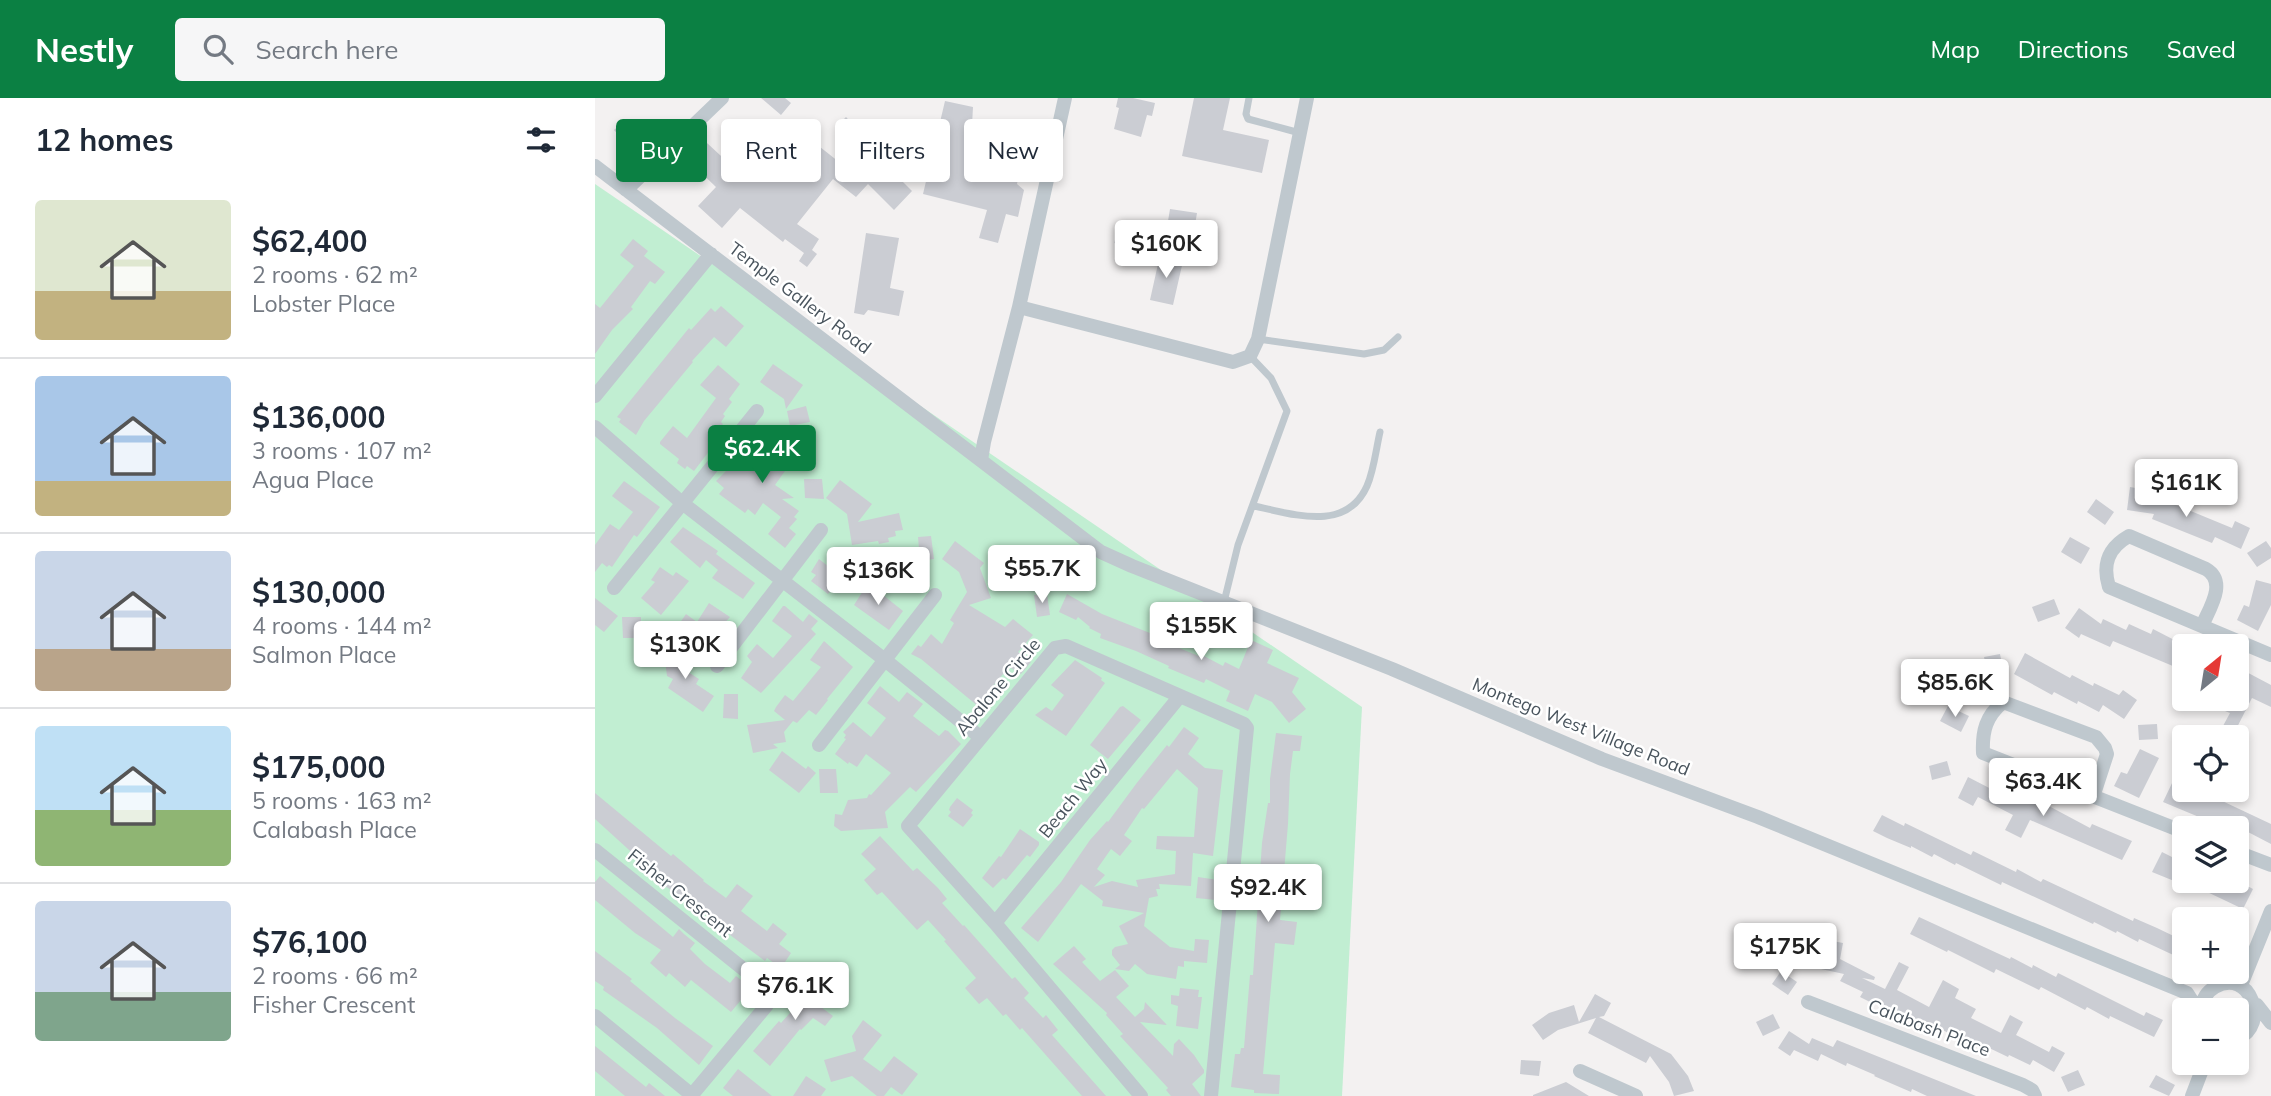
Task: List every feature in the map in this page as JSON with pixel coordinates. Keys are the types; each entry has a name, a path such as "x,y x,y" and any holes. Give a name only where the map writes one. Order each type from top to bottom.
{"street":[{"path":"626,190 722,98"},
{"path":"981,460 983,442 1019,306 1065,98"},
{"path":"1019,306 1233,362 1250,356 1258,339 1307,98"},
{"name":"Temple Gallery Road","path":"595,166 981,460"},
{"path":"595,396 711,254"},
{"path":"614,588 757,411"},
{"path":"595,427 681,502 980,737"},
{"name":"Montego West Village Road","path":"981,460 1101,552 1132,566 1392,669 1602,759 1758,817 2187,993"},
{"path":"717,666 821,530"},
{"path":"2202,626 2218,586 2215,576 2206,569 2129,536 2119,542 2106,563 2105,575 2109,587 2271,655"},
{"path":"818,745 935,595"},
{"name":"Abalone Circle","path":"1141,1096 995,923 908,826 1055,648 1061,646 1244,724 1248,733 1211,1096"},
{"name":"Beach Way","path":"995,923 1180,696"},
{"path":"2093,797 2107,754 2096,737 2003,702 1993,711 1982,738 1983,752 2093,797 2172,827"},
{"name":"Fisher Crescent","path":"595,850 767,988 767,1005 692,1096"},
{"path":"2249,857 2271,865"},
{"path":"2241,985 2271,911"},
{"path":"2191,998 2187,993 2231,983 2241,985 2250,991 2271,1023"},
{"path":"2204,998 2215,987"},
{"name":"Calabash Place","path":"1808,1002 2022,1085 2035,1095"},
{"path":"2251,1030 2257,1021 2257,1005"},
{"path":"595,1016 692,1096"},
{"path":"2251,1030 2271,1029"},
{"path":"1580,1071 1636,1096"},
{"path":"2192,1096 2200,1075"}],"lane":[{"path":"1249,98 1246,114 1248,119 1300,134"},
{"path":"1258,339 1364,354 1384,350 1398,337"},
{"path":"1224,602 1238,545 1287,411 1271,378 1250,356"},
{"path":"1254,506 1310,517 1327,517 1351,508 1367,486 1380,432"}],"green space":[{"path":"595,184 1362,707 1342,1096 595,1096"}],"building":[{"path":"761,98 785,98 791,103 781,115"},
{"path":"1118,98 1155,103 1152,116 1147,115 1141,137 1114,129 1119,108 1116,107"},
{"path":"1194,98 1230,98 1223,130 1269,140 1262,173 1182,156"},
{"path":"945,101 973,107 972,119 964,119 964,182 1017,182 1024,190 1018,217 1006,214 998,243 979,238 987,210 923,194 926,182 950,182 950,119 941,119"},
{"path":"707,143 721,156 721,182 821,182 821,148 835,159 835,181 833,179 797,224 819,239 812,250 817,254 807,267 799,261 804,253 785,239 783,242 740,208 722,228 698,206 716,187 707,178"},
{"path":"837,182 903,182 912,191 894,210 868,184 856,197"},
{"path":"1170,209 1197,213 1194,231 1167,227"},
{"path":"1149,224 1162,227 1155,255 1114,243 1118,229 1145,237"},
{"path":"866,233 899,238 890,288 904,291 899,316 868,310 864,315 854,313"},
{"path":"633,239 648,251 644,256 665,272 655,284 650,281 631,307 633,309 612,330 595,354 595,304 600,308 634,266 620,255"},
{"path":"1160,255 1183,261 1173,305 1150,300"},
{"path":"721,306 744,326 726,347 714,337 644,421 636,435 619,422 621,419 617,417 689,328 691,330 711,308 715,312"},
{"path":"773,364 803,385 786,409 784,399 760,382"},
{"path":"718,365 740,384 729,399 732,402 723,414 723,424 715,433 720,437 694,471 687,466 685,469 677,463 679,459 660,442 673,426 687,438 716,398 700,385"},
{"path":"806,406 810,422 790,426 787,411"},
{"path":"778,432 796,446 781,469 785,471 775,485 794,498 782,499 799,511 794,517 797,519 789,528 796,534 785,548 768,534 781,517 763,503 755,515 748,509 745,513 719,494 724,488 716,481 727,470 725,467 736,453 746,460 757,446 764,451"},
{"path":"804,479 822,479 824,499 805,498"},
{"path":"840,480 872,504 858,522 899,513 903,530 895,531 896,536 888,538 889,542 852,545 847,514 826,498"},
{"path":"624,481 660,507 637,537 634,535 612,567 602,563 595,572 595,545 610,524 619,530 633,512 612,496"},
{"path":"2130,487 2147,490 2147,493 2232,528 2235,521 2250,528 2241,549 2215,537 2212,543 2152,519 2154,514 2127,510"},
{"path":"2096,499 2114,512 2105,525 2087,512"},
{"path":"683,527 718,551 716,554 755,583 743,599 712,578 718,570 706,560 700,568 670,542"},
{"path":"931,536 934,559 920,561 918,537"},
{"path":"2070,537 2090,548 2081,564 2061,552"},
{"path":"955,541 984,563 980,568 991,598 969,605 1005,627 1013,619 1033,635 1018,652 1031,662 1021,674 1009,667 993,686 1001,693 988,709 981,704 979,707 921,659 911,654 918,645 921,647 931,634 942,644 954,623 950,620 967,592 959,572 942,559"},
{"path":"2266,541 2271,548 2271,558 2257,567 2247,553"},
{"path":"897,558 916,574 905,586 887,573"},
{"path":"819,559 829,567 837,559 848,568 828,594 811,581 816,575 811,572"},
{"path":"660,567 673,576 676,572 689,581 661,615 641,598 655,582 651,580"},
{"path":"2256,580 2271,584 2271,605 2258,631 2237,620 2244,605 2249,607"},
{"path":"868,583 903,611 889,630 854,605"},
{"path":"1047,594 1050,615 1037,617 1034,595"},
{"path":"1067,594 1102,614 1223,666 1225,662 1239,669 1251,640 1273,650 1267,663 1299,678 1292,692 1306,709 1289,723 1272,702 1255,694 1248,711 1226,701 1230,691 1206,679 1204,683 1136,651 1100,638 1101,634 1089,628 1078,617 1076,620 1059,612"},
{"path":"595,598 618,616 604,632 595,625"},
{"path":"2054,599 2060,614 2038,622 2032,607"},
{"path":"709,603 730,617 720,628 718,626 707,642 703,639 698,647 675,630 686,614 697,622"},
{"path":"783,606 803,622 809,614 818,621 811,629 816,634 761,693 741,678 752,662 747,656 757,644 773,658 792,636 772,621"},
{"path":"2079,608 2101,624 2103,619 2126,630 2129,624 2151,634 2153,629 2172,639 2172,666 2113,641 2110,647 2081,634 2079,638 2065,628"},
{"path":"622,617 641,617 641,638 623,638"},
{"path":"824,641 853,667 816,715 809,710 797,723 793,721 784,732 786,742 773,744 778,748 753,753 747,725 785,720 774,711 785,695 793,701 821,667 810,660"},
{"path":"684,649 688,672 699,679 696,684 714,696 703,712 668,688 673,679 667,676 664,652"},
{"path":"2025,653 2070,678 2072,675 2119,695 2123,690 2137,700 2124,719 2103,705 2099,712 2054,692 2052,695 2014,674"},
{"path":"2000,654 2004,674 1989,678 1984,657"},
{"path":"1075,660 1102,678 1105,683 1066,736 1035,715 1046,707 1052,711 1064,695 1051,685"},
{"path":"1966,671 1986,684 1976,699 1956,686"},
{"path":"2249,673 2271,685 2271,707 2252,698 2249,704"},
{"path":"880,686 899,702 907,692 923,704 913,716 939,736 945,730 948,731 961,744 916,792 910,787 885,812 888,828 841,831 834,826 835,814 842,815 848,800 867,798 891,773 866,754 857,767 835,754 846,739 843,732 853,722 871,737 886,718 867,703"},
{"path":"724,694 738,694 738,719 723,718"},
{"path":"1123,706 1141,720 1108,759 1090,745"},
{"path":"1948,706 1969,716 1961,732 1940,721"},
{"path":"2225,711 2245,711 2238,725 2224,725 2230,713"},
{"path":"2157,724 2158,739 2139,740 2138,725"},
{"path":"1184,727 1199,738 1188,754 1205,768 1223,770 1213,856 1193,853 1191,886 1159,884 1160,889 1156,889 1158,896 1149,898 1144,926 1170,947 1194,951 1195,939 1209,940 1207,963 1184,961 1184,967 1178,966 1176,979 1147,974 1135,964 1129,971 1115,969 1120,965 1112,955 1112,950 1128,944 1119,926 1144,913 1102,906 1103,901 1081,884 1038,942 1021,928 1061,882 1090,840 1108,822 1167,745 1169,747","holes":["1177,769 1198,788 1194,837 1157,836 1156,849 1176,851 1175,874 1136,880 1138,887 1112,881 1094,887 1105,875 1097,869 1111,849 1120,856 1132,841 1124,835 1142,808 1144,809"]},
{"path":"1276,733 1302,736 1300,751 1293,751 1290,774 1280,920 1297,922 1294,945 1275,943 1263,1074 1280,1075 1279,1094 1254,1093 1254,1090 1231,1087 1235,1054 1240,1054 1241,1048 1244,1048 1250,975 1253,975 1262,843 1270,803"},
{"path":"2140,749 2159,758 2139,798 2114,786 2121,772 2127,774"},
{"path":"782,751 816,773 799,793 769,770"},
{"path":"1947,761 1951,775 1932,780 1929,766"},
{"path":"819,769 836,769 838,793 820,793"},
{"path":"1968,777 1997,792 2001,784 2090,828 2092,824 2132,841 2122,860 2030,820 2021,838 2005,830 2013,815 1978,797 1973,806 1958,798"},
{"path":"2172,783 2172,802 2224,802 2271,824 2271,844 2249,833 2249,816 2197,816 2163,802"},
{"path":"595,793 726,898 737,884 753,896 741,911 767,931 773,923 787,934 779,944 791,953 781,968 767,958 765,961 726,932 723,935 711,924 715,920 662,884 637,861 639,859 595,819"},
{"path":"957,798 973,810 973,815 963,827 948,816 950,807"},
{"path":"1882,815 1904,826 1905,823 1971,855 1973,851 2041,882 2043,879 2133,921 2134,918 2172,935 2172,954 2139,939 2138,942 2117,931 2116,933 2094,922 2093,924 1956,863 1955,865 1934,854 1932,857 1873,831"},
{"path":"1020,829 1039,842 1039,845 1006,880 1003,878 993,888 982,878 999,856 1001,857"},
{"path":"880,836 913,871 917,868 938,888 947,899 942,903 1012,979 1015,977 1029,993 1024,998 1043,1018 1046,1015 1058,1030 1052,1035 1106,1096 1082,1096 1022,1028 1020,1030 1006,1014 1003,1016 987,998 979,1004 965,988 976,978 928,920 917,930 882,892 877,895 864,880 876,869 861,854"},
{"path":"2162,852 2172,857 2172,880 2152,872"},
{"path":"600,876 673,937 679,929 695,943 690,949 730,983 736,976 751,988 731,1012 691,980 685,987 669,973 666,977 650,963 661,950 635,933 595,900 595,882"},
{"path":"1198,877 1218,880 1216,900 1196,898"},
{"path":"2249,887 2253,889 2244,907 2209,893 2249,893"},
{"path":"1919,917 2032,968 2033,965 2056,977 2058,973 2144,1016 2146,1012 2163,1020 2154,1037 2087,1007 2085,1010 2041,987 2039,990 1996,969 1994,973 1910,934"},
{"path":"1812,937 1843,943 1840,959 1875,977 1874,980 1862,978 1885,989 1899,962 1909,967 1897,990 1929,1007 1943,980 1959,989 1955,998 1976,1009 1971,1018 2001,1033 2010,1015 2023,1022 2016,1035 2049,1052 2052,1046 2065,1053 2054,1072 2033,1060 2030,1065 1985,1046 1984,1049 1963,1038 1961,1040 1941,1029 1938,1034 1896,1010 1894,1012 1860,997 1863,992 1840,981 1844,974 1821,969 1823,956 1797,968 1789,952 1812,941"},
{"path":"1074,946 1086,959 1082,962 1100,981 1115,970 1129,986 1116,997 1135,1017 1144,1009 1145,1002 1167,1025 1140,1022 1173,1056 1174,1044 1179,1039 1194,1055 1204,1070 1192,1084 1201,1096 1171,1096 1166,1090 1168,1088 1120,1036 1123,1034 1107,1013 1053,964"},
{"path":"595,951 713,1046 699,1065 657,1028 603,990 604,987 595,981"},
{"path":"1781,971 1797,982 1788,995 1772,984"},
{"path":"800,981 824,983 821,1007 833,1016 825,1026 813,1018 800,1029 770,1066 753,1051 798,1004"},
{"path":"1180,988 1199,990 1198,997 1202,997 1198,1029 1176,1026 1178,1006 1171,1004 1171,995 1179,996"},
{"path":"1595,994 1611,1003 1604,1016 1599,1017 1671,1054 1688,1076 1694,1091 1674,1096 1669,1082 1650,1056 1646,1063 1588,1033 1596,1018 1558,1030 1543,1040 1532,1025 1549,1013 1574,1005 1579,1022"},
{"path":"1773,1014 1780,1028 1763,1036 1756,1022"},
{"path":"863,1020 882,1035 863,1059 881,1072 894,1056 918,1074 902,1095 891,1087 884,1096 877,1096 852,1076 831,1082 824,1060 856,1051 852,1036"},
{"path":"1789,1031 1809,1044 1812,1038 1833,1047 1837,1040 1976,1096 1927,1096 1912,1089 1911,1092 1821,1054 1818,1061 1794,1050 1790,1056 1778,1048"},
{"path":"595,1046 646,1087 649,1083 665,1096 625,1096 595,1071"},
{"path":"1521,1060 1541,1061 1539,1076 1520,1074"},
{"path":"738,1069 772,1096 733,1096 723,1088"},
{"path":"2078,1070 2085,1085 2068,1092 2061,1077"},
{"path":"2156,1075 2175,1085 2169,1096 2149,1087"},
{"path":"806,1076 826,1089 821,1096 793,1096"},
{"path":"1566,1082 1589,1096 1533,1096 1533,1095"}]}
